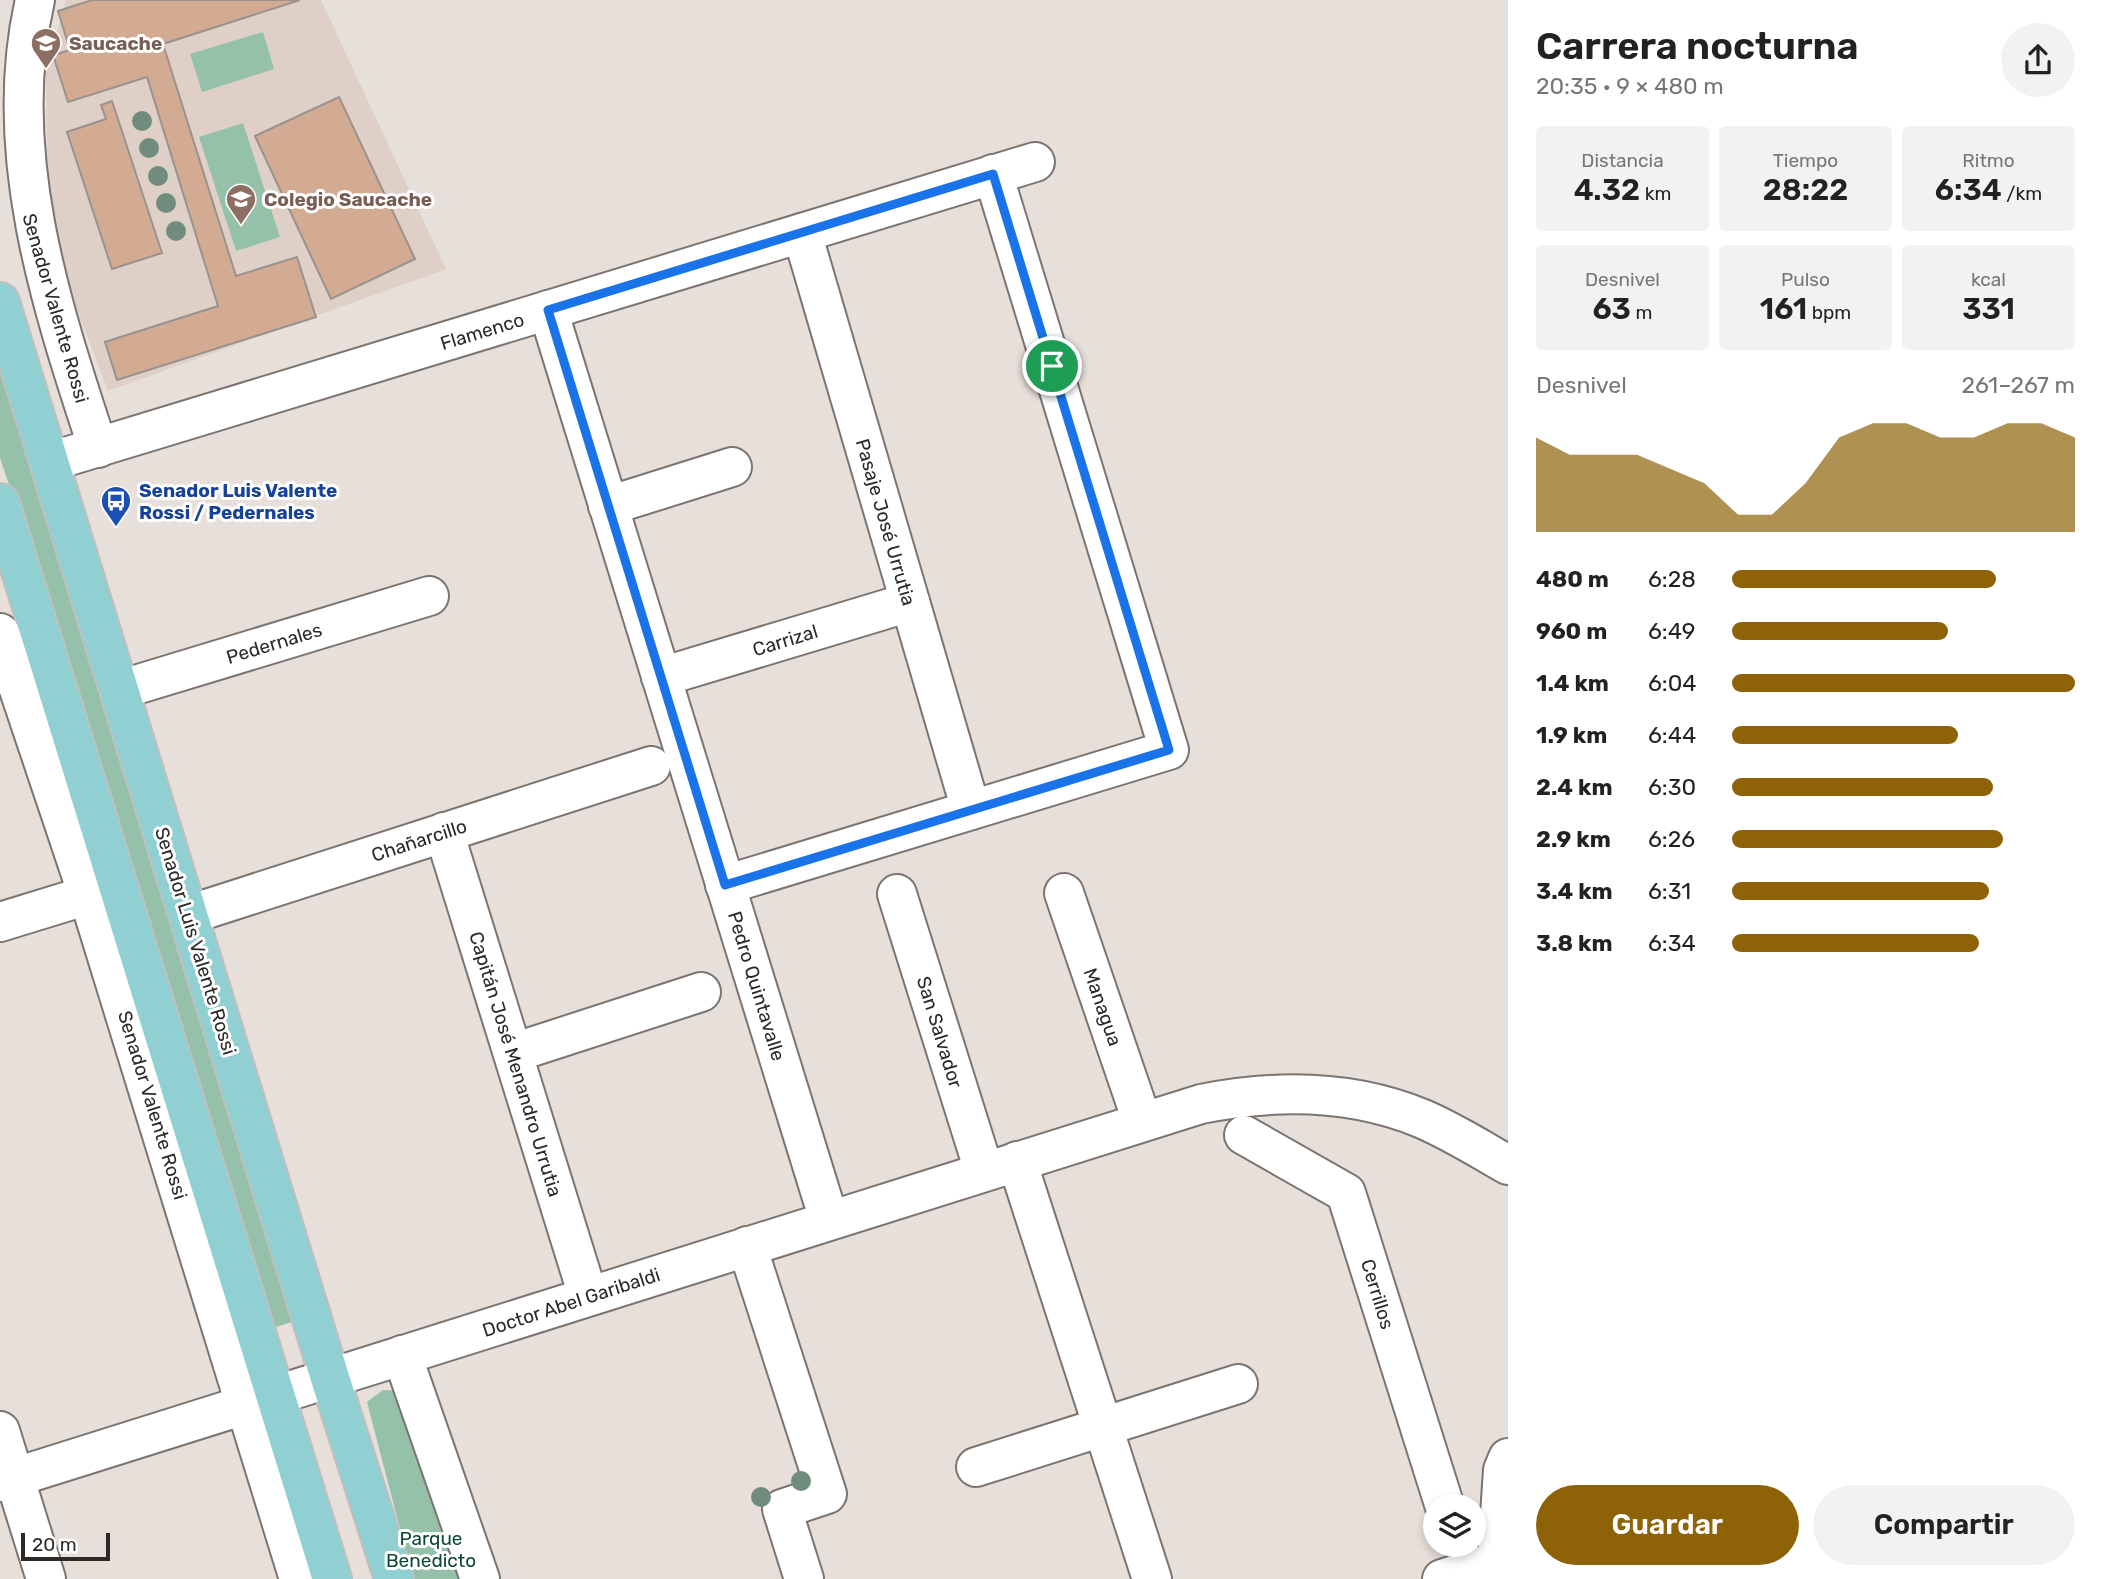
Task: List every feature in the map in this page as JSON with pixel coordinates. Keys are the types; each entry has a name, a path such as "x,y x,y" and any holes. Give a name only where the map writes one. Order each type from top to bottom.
{"main road":[{"name":"Senador Luis Valente Rossi","path":"0,302 394,1579"},
{"path":"0,503 260,1400 332,1579"}],"street":[{"name":"Senador Valente Rossi","path":"35,0 23,58 19,99 19,153 26,202 49,298 98,448"},
{"name":"Flamenco","path":"49,463 1035,162"},
{"path":"725,885 1169,750 993,174"},
{"name":"Pasaje José Urrutia","path":"802,233 971,810"},
{"name":"Pedro Quintavalle","path":"548,310 829,1220"},
{"path":"608,506 732,467"},
{"name":"Pedernales","path":"119,690 429,596"},
{"name":"Carrizal","path":"661,677 910,602"},
{"name":"Senador Valente Rossi","path":"0,633 260,1400 299,1579"},
{"name":"Chañarcillo","path":"188,915 651,766"},
{"name":"Capitán José Menandro Urrutia","path":"444,832 588,1296"},
{"name":"Managua","path":"1064,893 1142,1121"},
{"name":"San Salvador","path":"897,894 1000,1166"},
{"path":"0,922 88,895"},
{"path":"513,1053 701,992"},
{"name":"Doctor Abel Garibaldi","path":"7,1480 1142,1121 1239,1096 1278,1093 1356,1099 1421,1119 1452,1133 1508,1165"},
{"name":"Cerrillos","path":"1244,1135 1346,1193 1441,1494"},
{"path":"1000,1166 1103,1427 1152,1579"},
{"path":"747,1246 827,1494 782,1509 804,1579"},
{"path":"402,1355 481,1579"},
{"path":"976,1467 1238,1384"},
{"path":"0,1431 7,1480 47,1579"},
{"path":"1472,1567 1508,1458"}],"shaded area":[{"name":"Colegio Saucache","path":"66,0 321,0 446,269 108,391 69,288 47,184 46,70"}],"green space":[{"path":"263,32 274,69 202,92 190,54"},
{"path":"243,123 280,237 236,251 199,137"},
{"path":"0,358 301,1319 273,1328 33,555 0,458"},
{"name":"Parque Benedicto","path":"383,1390 407,1391 467,1579 413,1579 367,1402"}],"building":[{"path":"92,0 300,0 163,44 236,276 297,257 316,317 117,380 105,342 218,306 147,77 68,102 53,55 70,50 58,11"},
{"path":"339,97 415,259 331,299 255,136"},
{"path":"112,101 162,253 112,269 67,132 106,119 101,105"}],"place":[{"name":"Saucache","path":"46,70"},
{"name":"Colegio Saucache","path":"241,226"},
{"name":"Senador Luis Valente Rossi / Pedernales","path":"116,528"}],"route":[{"path":"993,174 1052,366 1169,750 725,885 548,310 993,174"}]}
